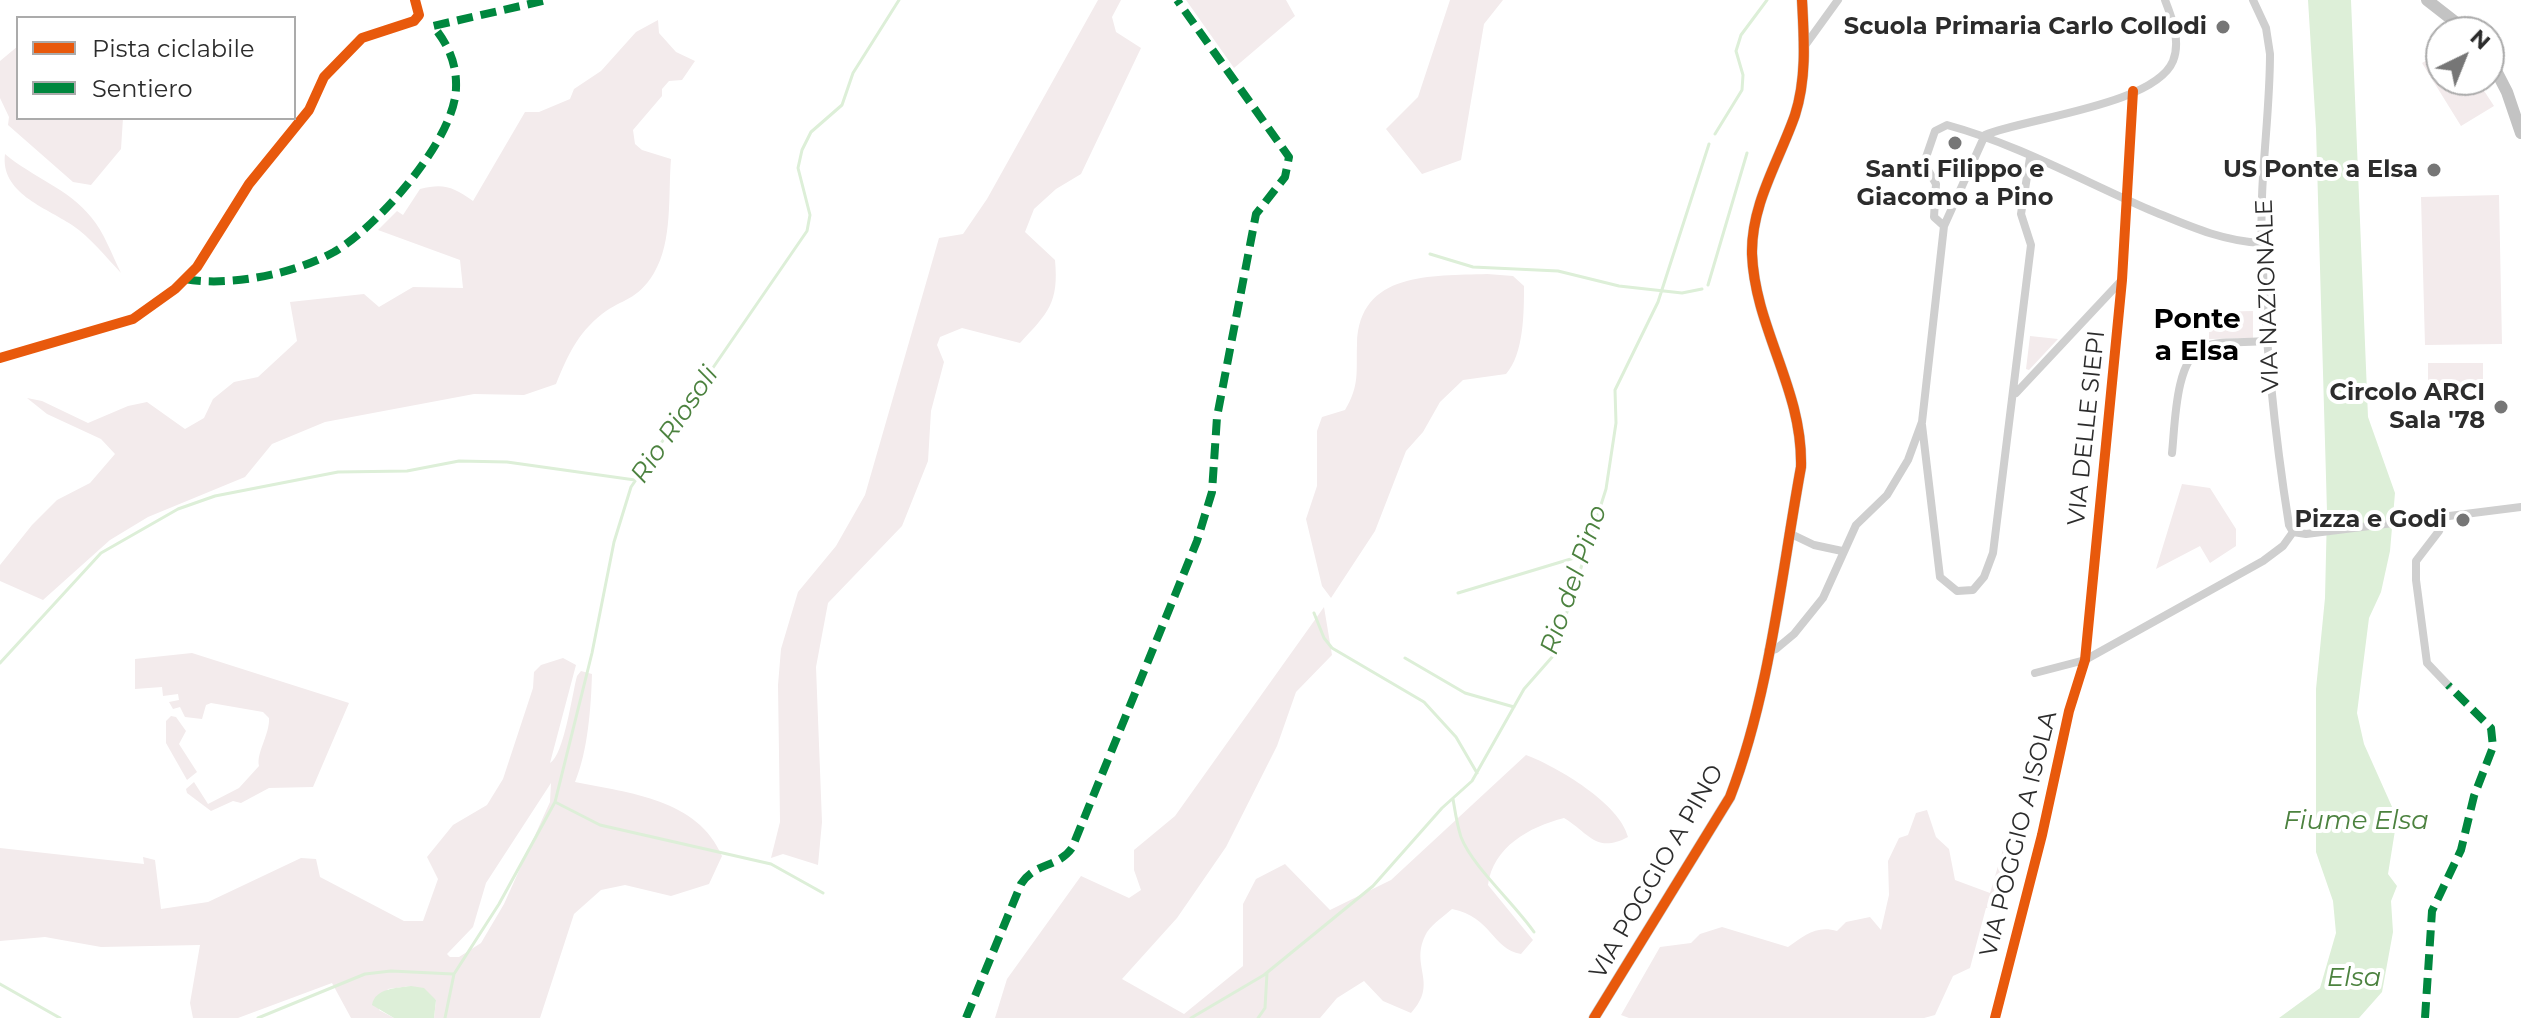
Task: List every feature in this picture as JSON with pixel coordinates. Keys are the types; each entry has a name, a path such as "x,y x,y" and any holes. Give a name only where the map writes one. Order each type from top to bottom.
{"main road":[{"path":"2427,0 2448,16"},
{"path":"2505,88 2521,133"}],"street":[{"path":"0,358 133,319 175,289 197,267 249,184 309,110 324,77 370,33 414,21 419,15 415,0"},
{"name":"VIA POGGIO A PINO","path":"1594,1018 1730,797 1744,760 1768,651 1801,467 1802,436 1792,393 1757,292 1752,253 1758,205 1796,113 1804,47 1802,0"},
{"path":"1804,47 1838,0"},
{"path":"1985,135 2070,115 2133,91 2164,75 2174,60 2176,37 2165,0"},
{"name":"VIA NAZIONALE","path":"2253,0 2266,28 2270,54 2262,243 2265,341 2276,446 2289,525 2293,532"},
{"name":"VIA DELLE SIEPI","path":"2085,660 2122,280 2133,91"},
{"path":"1944,226 1934,217 1936,184 1924,163 1935,131 1947,125 1985,135 2126,200 2221,237 2262,243"},
{"path":"1985,135 1944,226 1922,422 1940,577 1957,591 1973,590 1984,577 1993,553 2031,245 2021,214 2030,158"},
{"path":"2015,394 2122,280"},
{"path":"2172,453 2181,376 2188,361 2205,346 2265,341"},
{"path":"1768,651 1776,649 1794,634 1823,598 1856,525 1898,480 1922,422"},
{"path":"2085,660 2263,561 2283,546 2293,532 2306,534 2521,507"},
{"path":"2444,518 2439,531 2416,561 2416,580 2427,663 2448,685"},
{"path":"1789,533 1814,545 1842,551"},
{"name":"VIA POGGIO A ISOLA","path":"2035,673 2085,660"},
{"name":"VIA POGGIO A ISOLA","path":"1995,1018 2042,835 2069,711 2085,660"}],"shaded area":[{"path":"1098,0 1121,0 1112,17 1116,32 1141,48 1081,174 1056,189 1034,209 1025,232 1055,260 1055,287 1050,306 1020,343 962,328 940,337 937,345 944,362 931,411 928,461 902,526 828,603 816,667 822,822 818,865 783,854 771,858 780,822 778,685 781,649 798,592 836,546 865,495 939,238 963,234 987,199"},
{"path":"1186,0 1286,0 1295,16 1234,68"},
{"path":"1450,0 1503,0 1484,24 1461,160 1422,174 1386,129 1418,97"},
{"path":"658,20 659,33 676,52 695,61 682,80 669,81 662,89 662,96 633,130 635,144 642,150 671,159 664,247 654,273 642,289 602,314 580,337 556,384 524,395 474,394 325,422 272,444 245,477 148,517 110,540 43,600 0,581 0,565 32,525 57,500 90,483 115,454 101,439 47,414 27,398 42,401 88,423 128,406 147,402 185,429 204,418 213,399 234,382 258,377 297,341 290,302 364,294 379,307 413,287 463,288 460,260 378,230 397,211 403,215 420,189 436,186 448,188 473,201 525,112 539,112 570,99 574,89 601,71 636,32"},
{"path":"16,48 16,120 123,120 121,149 91,185 73,182 8,125 9,117 0,98 0,61"},
{"path":"2442,96 2487,96 2494,106 2461,126"},
{"path":"5,154 82,207 100,230 121,273 79,230 17,189 5,168"},
{"path":"2499,195 2502,344 2425,345 2421,197"},
{"path":"1487,274 1513,276 1524,286 1522,332 1512,366 1506,374 1463,380 1440,402 1423,432 1406,451 1375,531 1331,598 1322,586 1306,519 1317,486 1317,431 1322,417 1345,410 1353,393 1361,320 1370,303 1385,290 1402,282"},
{"path":"2253,311 2253,338 2209,339 2209,312"},
{"path":"2030,336 2058,339 2029,370 2026,369"},
{"path":"2428,363 2483,363 2483,392 2428,393"},
{"path":"2182,484 2210,488 2236,529 2236,546 2210,563 2200,546 2156,569"},
{"path":"1324,607 1332,655 1296,692 1277,746 1226,847 1177,918 1122,979 1184,1014 1243,966 1243,904 1256,879 1285,864 1330,910 1391,880 1526,755 1554,768 1601,800 1623,824 1628,837 1608,843 1593,840 1564,818 1526,833 1505,849 1491,872 1488,885 1533,940 1521,954 1511,951 1476,919 1452,909 1425,936 1420,957 1423,993 1411,1013 1383,1001 1364,981 1337,998 1320,1018 995,1018 1007,979 1081,876 1129,898 1141,890 1134,870 1134,850 1175,816"},
{"path":"192,653 349,703 313,787 269,788 241,803 233,801 211,811 187,793 186,789 194,782 208,804 239,788 259,766 269,718 263,712 211,703 206,705 202,719 185,717 180,707 173,709 169,702 179,700 178,694 163,696 162,687 135,689 135,659"},
{"path":"563,658 576,665 550,763 563,737 577,676 581,671 592,674 586,743 575,782 639,795 679,810 711,837 722,856 709,884 671,896 625,885 601,890 574,914 540,1018 434,1018 436,1000 411,986 388,989 379,1010 394,1018 351,1018 332,983 238,1018 193,1018 190,1003 200,945 101,947 45,937 0,941 0,848 144,864 143,857 155,860 161,909 208,902 301,858 316,859 320,877 404,921 423,921 438,879 427,857 453,825 487,805 503,779 533,688 534,672 541,665","holes":["551,783 550,802 504,904 481,943 459,957 450,957 447,954 473,927 486,883"]},
{"path":"171,716 176,717 186,731 179,744 197,772 187,780 166,743 166,721"},
{"path":"1927,810 1936,837 1949,849 1955,880 1990,893 2004,846 2010,849 1995,908 1986,908 1970,968 1953,976 1935,1015 1924,1018 1629,1018 1621,1015 1660,947 1691,943 1700,934 1722,927 1788,947 1811,933 1823,929 1837,931 1846,922 1870,917 1881,930 1889,895 1888,861 1899,838 1908,835 1916,813"}],"water":[{"name":"Fiume Elsa","path":"2308,0 2351,0 2368,417 2395,493 2390,551 2381,592 2369,618 2357,713 2364,744 2397,818 2388,874 2397,886 2391,901 2393,932 2382,992 2359,1018 2279,1018 2320,988 2336,933 2333,901 2316,852 2316,689 2325,598 2327,512 2316,129"},
{"path":"411,986 424,988 436,1000 434,1018 394,1018 372,1005 382,992"}],"waterway":[{"name":"Rio Riosoli","path":"445,1018 454,974 499,904 555,802 592,653 614,542 631,487 807,231 810,215 798,168 802,150 811,132 842,105 853,73 899,0"},
{"name":"Rio del Pino","path":"1715,134 1742,90 1743,75 1736,51 1741,35 1767,0"},
{"name":"Rio del Pino","path":"1191,1018 1264,975 1373,886 1442,808 1472,781 1524,689 1553,656 1606,489 1616,423 1615,390 1658,302 1709,144"},
{"path":"1708,285 1747,153"},
{"path":"1430,254 1473,267 1558,271 1619,286 1682,293 1702,289"},
{"path":"0,663 101,553 178,509 215,496 338,472 407,471 459,461 507,462 635,480"},
{"path":"1458,593 1584,555"},
{"path":"1314,613 1324,638 1332,648 1424,702 1456,737 1477,773"},
{"path":"1405,658 1465,693 1514,707"},
{"path":"1453,799 1466,848 1534,932"},
{"path":"555,802 600,825 771,864 823,893"},
{"path":"258,1018 365,974 391,971 453,974"},
{"name":"Rio del Pino","path":"1258,1018 1265,1008 1267,973"},
{"path":"0,984 60,1018"}],"marked path":[{"path":"185,279 221,281 261,277 318,260 352,240 411,180 443,132 452,109 456,88 453,63 433,26 547,0"},
{"path":"966,1018 1021,884 1033,872 1060,859 1072,848 1197,541 1212,492 1217,417 1256,214 1285,177 1289,157 1177,0"},
{"path":"2425,1018 2432,911 2461,850 2474,796 2493,747 2491,728 2448,685"}],"cycle path":[{"path":"0,358 133,319 175,289 197,267 249,184 309,110 324,77 362,38 414,21 419,15 415,0"},
{"path":"1594,1018 1730,797 1765,676 1801,467 1795,411 1761,308 1752,254 1761,200 1799,101 1804,58 1802,0"},
{"path":"1995,1018 2042,835 2069,711 2085,660 2122,280 2133,91"}],"place":[{"name":"Scuola Primaria Carlo Collodi","path":"2223,27"},
{"name":"Santi Filippo e Giacomo a Pino","path":"1955,143"},
{"name":"US Ponte a Elsa","path":"2434,170"},
{"name":"Circolo ARCI Sala '78","path":"2501,407"},
{"name":"Pizza e Godi","path":"2463,520"}],"district":[{"name":"Ponte a Elsa","path":"2197,336"}],"water label":[{"name":"Elsa","path":"2354,978"}]}
